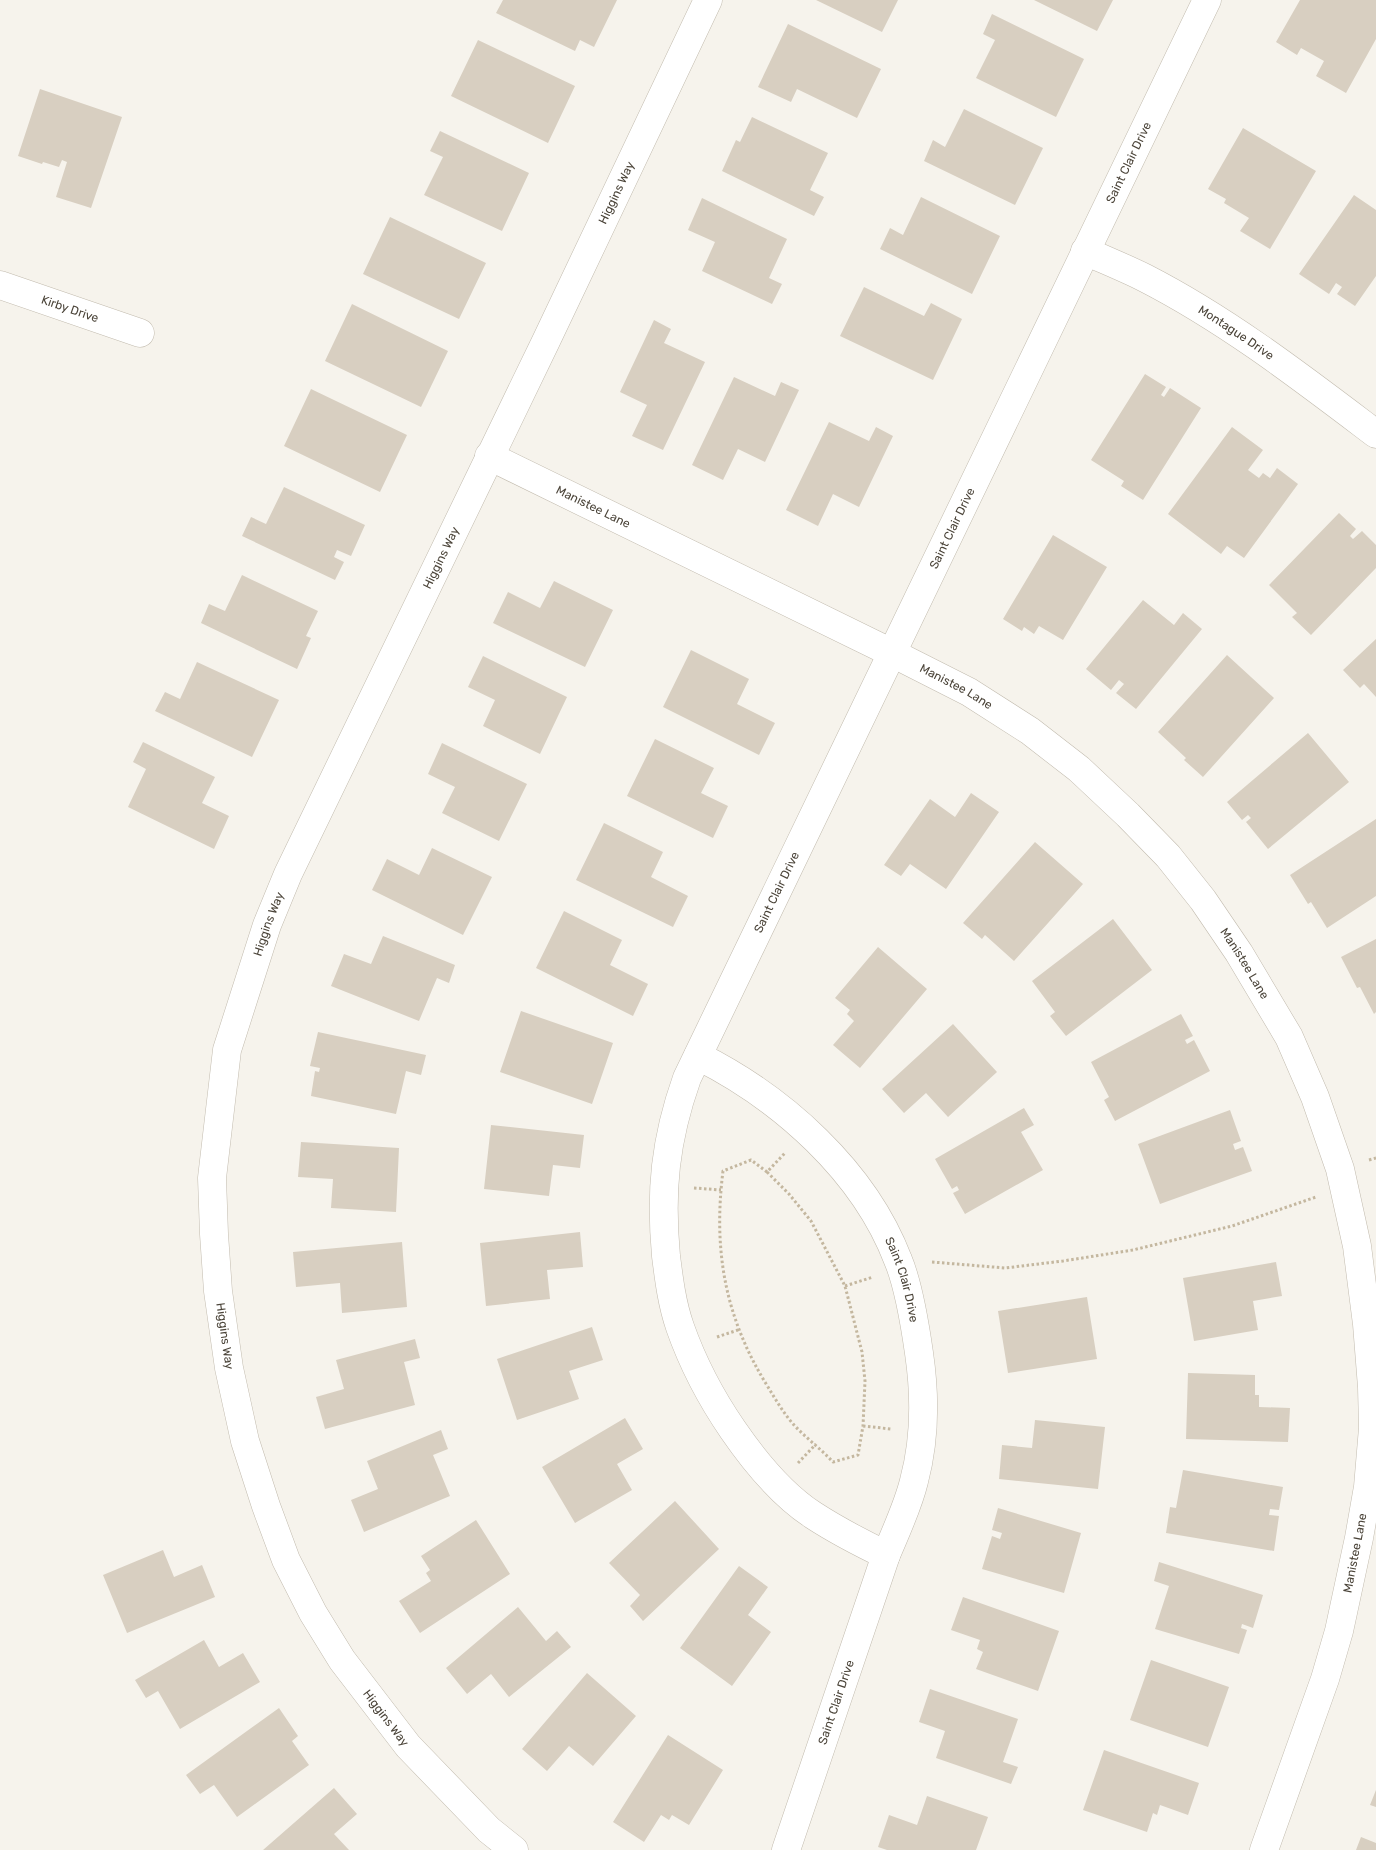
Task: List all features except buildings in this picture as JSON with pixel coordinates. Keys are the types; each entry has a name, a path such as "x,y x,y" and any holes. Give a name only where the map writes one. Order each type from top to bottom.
{"street":[{"name":"Higgins Way","path":"514,1850 489,1830 408,1746 342,1660 313,1613 286,1560 245,1441 229,1368 218,1292 212,1178 227,1050 267,925 288,874 546,341 708,0"},
{"name":"Saint Clair Drive","path":"886,1555 812,1514 774,1482 744,1447 716,1405 696,1368 679,1325 669,1282 664,1229 664,1184 668,1148 676,1110 687,1078 1207,0"},
{"name":"Montague Drive","path":"1085,251 1144,278 1211,317 1280,362 1376,434"},
{"name":"Kirby Drive","path":"0,285 140,332"},
{"name":"Manistee Lane","path":"489,456 892,653 968,692 1030,730 1079,769 1168,856 1203,900 1239,954 1289,1037 1315,1098 1340,1169 1357,1246 1367,1324 1373,1428 1368,1486 1351,1581 1336,1644 1264,1850"},
{"name":"Saint Clair Drive","path":"698,1056 766,1097 805,1129 836,1161 858,1188 874,1212 899,1261 916,1330 922,1375 922,1431 914,1481 902,1517 886,1555 786,1850"}],"path":[{"path":"767,1172 805,1129"},
{"path":"751,1160 767,1172 789,1194 811,1221 846,1286 862,1352 865,1381 864,1426 858,1454 833,1462 794,1425 754,1364 738,1330 724,1280 720,1249 719,1214 723,1171 751,1160"},
{"path":"899,1261 946,1262 1005,1268 1055,1263 1134,1250 1232,1226 1344,1187"}]}
